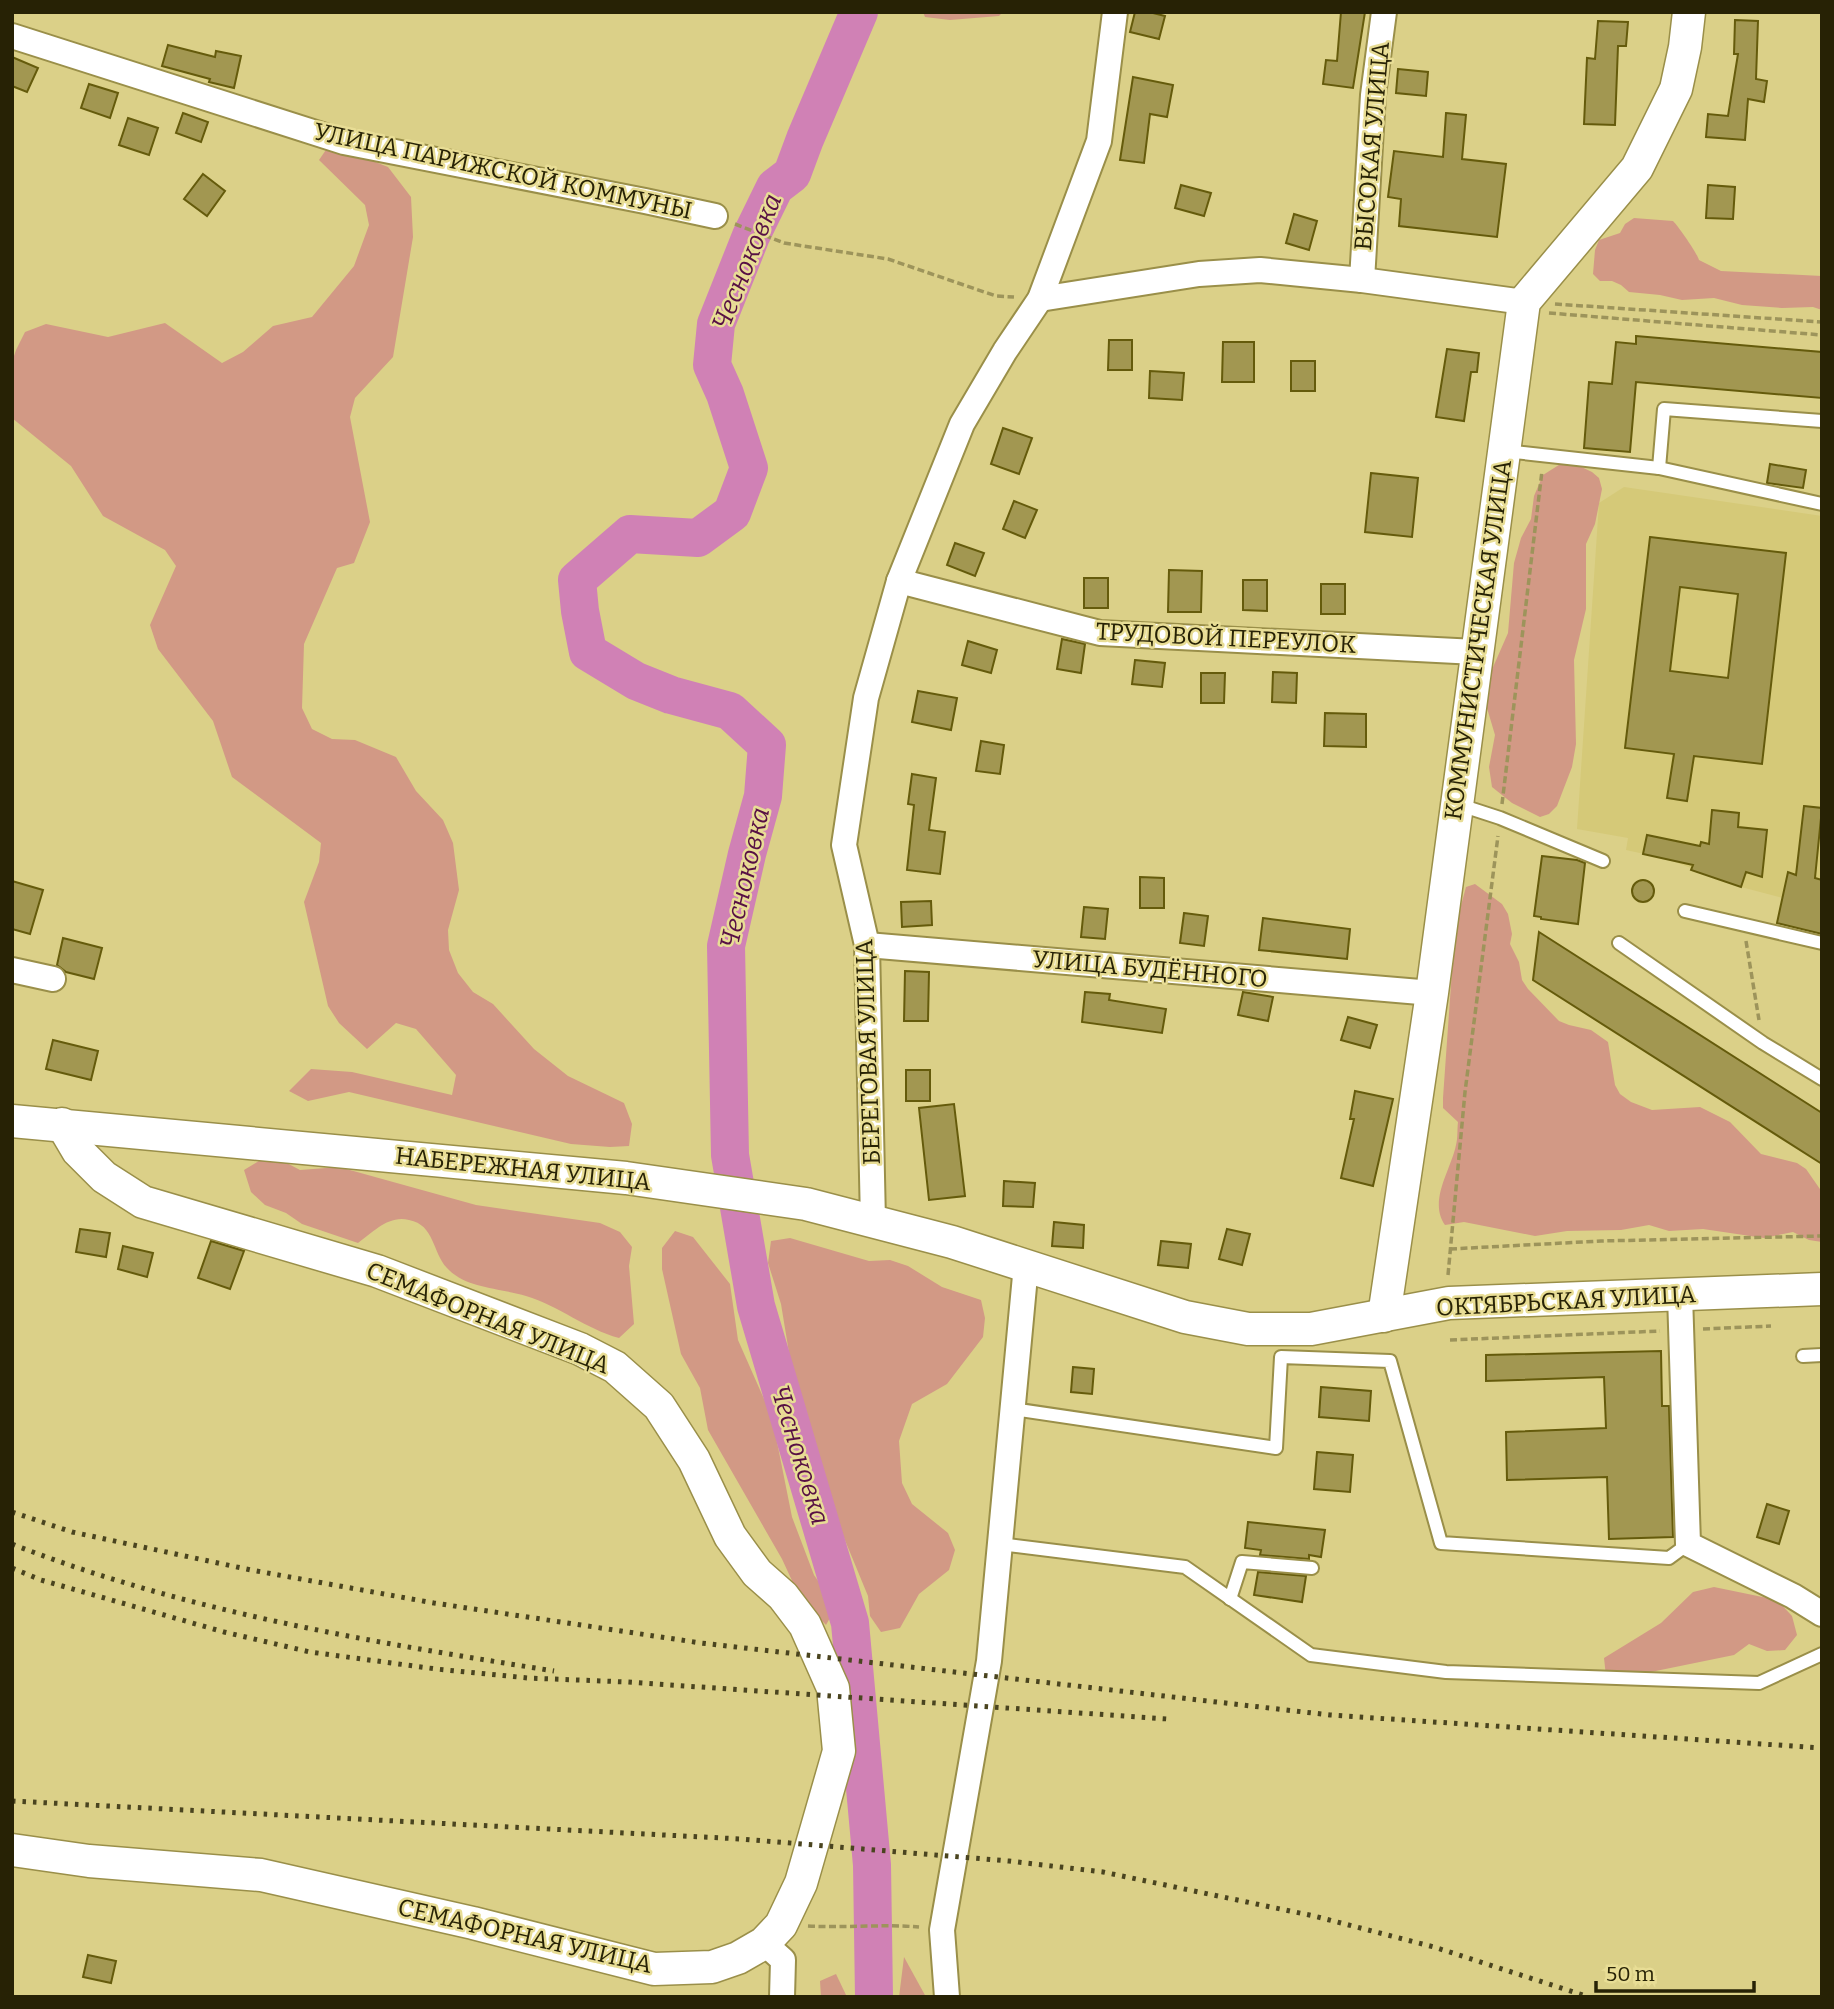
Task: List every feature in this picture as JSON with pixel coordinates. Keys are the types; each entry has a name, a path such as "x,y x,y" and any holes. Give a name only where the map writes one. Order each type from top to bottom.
{"street":[{"name":"БЕРЕГОВАЯ УЛИЦА","path":"873,1222 867,945 844,845 866,698 899,580 962,424 1004,351 1041,299 1099,141 1115,12"},
{"name":"ВЫСОКАЯ УЛИЦА","path":"1362,280 1373,95 1384,12"},
{"path":"1041,299 1199,274 1260,270 1362,280 1523,306 1637,168 1676,89 1689,12"},
{"name":"УЛИЦА ПАРИЖСКОЙ КОММУНЫ","path":"12,36 344,142 715,216"},
{"name":"КОММУНИСТИЧЕСКАЯ УЛИЦА","path":"1384,1316 1432,993 1523,306"},
{"name":"ТРУДОВОЙ ПЕРЕУЛОК","path":"899,580 1100,634 1476,652"},
{"name":"УЛИЦА БУДЁННОГО","path":"867,945 1432,993"},
{"path":"12,970 53,979"},
{"name":"НАБЕРЕЖНАЯ УЛИЦА","path":"12,1121 626,1178 806,1205 952,1242 1027,1265"},
{"name":"СЕМАФОРНАЯ УЛИЦА","path":"12,1850 89,1861 261,1875 473,1923 654,1969 712,1967 737,1958 764,1943 781,1924 801,1883 811,1854 839,1751 834,1688 805,1625 783,1597 757,1573 730,1536 694,1460 659,1406 615,1367 580,1349 377,1271 143,1202 104,1177 78,1152 62,1124"},
{"path":"947,1997 942,1930 989,1661 1027,1265"},
{"name":"ОКТЯБРЬСКАЯ УЛИЦА","path":"1027,1265 1185,1317 1248,1329 1311,1329 1449,1303 1822,1289"},
{"path":"1681,1295 1688,1544 1793,1596 1822,1614"},
{"path":"764,1943 783,1961 782,1997"}],"lane":[{"path":"1659,468 1664,409 1822,421"},
{"path":"1504,450 1659,468 1822,504"},
{"path":"1457,804 1500,818 1603,861"},
{"path":"1685,911 1822,943"},
{"path":"1619,943 1822,1079"},
{"path":"1803,1356 1822,1355"},
{"path":"1013,1409 1276,1448 1281,1357 1390,1362 1441,1543 1669,1558 1688,1544"},
{"path":"1000,1544 1185,1567 1311,1655 1446,1672 1759,1683 1822,1654"},
{"path":"1230,1599 1242,1562 1311,1568"}],"path":[{"path":"715,216 784,243 888,259 996,296 1041,299"},
{"path":"1523,306 1822,322"},
{"path":"1523,306 1822,335"},
{"path":"1448,1275 1465,1092 1544,456"},
{"path":"1743,925 1763,1042"},
{"path":"1450,1249 1601,1241 1822,1236"},
{"path":"1450,1340 1771,1325"},
{"path":"839,1928 893,1925 942,1930"}],"shaded area":[{"path":"923,12 1003,12 999,16 950,20 925,17"},
{"path":"330,144 388,167 411,197 413,237 393,357 355,398 350,417 370,522 354,563 337,568 304,644 302,708 312,729 332,739 355,740 396,757 416,791 443,820 453,843 459,890 448,930 449,950 458,973 473,992 493,1004 534,1049 568,1076 624,1103 632,1124 629,1146 571,1144 349,1092 308,1101 289,1091 311,1069 352,1072 452,1095 456,1075 416,1029 396,1023 367,1049 339,1023 328,1006 304,902 319,862 321,843 232,777 213,721 158,649 150,625 176,566 165,550 103,516 71,466 12,418 12,362 16,350 25,332 46,324 108,337 165,323 222,363 243,352 273,326 312,317 354,266 369,225 365,205 319,160"},
{"path":"1634,218 1673,221 1699,260 1721,271 1822,276 1822,310 1813,307 1742,305 1714,298 1682,300 1629,292 1612,281 1600,281 1593,274 1595,250 1599,240 1620,233 1625,224"},
{"path":"1562,463 1573,463 1592,472 1599,478 1602,489 1595,524 1586,544 1586,609 1574,660 1576,744 1572,767 1557,806 1549,814 1540,817 1512,803 1492,787 1489,767 1495,735 1484,698 1490,674 1508,633 1514,563 1521,538 1531,519 1534,496 1543,475"},
{"path":"1624,487 1822,516 1822,880 1789,873 1783,898 1741,887 1667,859 1626,850 1628,838 1577,829 1599,503"},
{"path":"1475,884 1502,904 1508,914 1512,934 1510,944 1519,962 1522,980 1528,989 1559,1021 1591,1030 1608,1042 1615,1085 1620,1094 1631,1102 1652,1110 1700,1107 1730,1122 1761,1154 1797,1163 1806,1169 1822,1192 1822,1242 1809,1240 1793,1232 1764,1238 1703,1229 1669,1231 1649,1225 1621,1230 1567,1231 1535,1236 1464,1222 1445,1225 1440,1216 1440,1196 1456,1145 1458,1122 1443,1108 1455,928 1466,887"},
{"path":"262,1159 283,1161 300,1170 339,1167 476,1205 600,1223 620,1232 632,1247 629,1266 634,1324 619,1338 538,1300 464,1280 442,1262 424,1227 409,1220 388,1222 358,1243 302,1224 286,1213 265,1205 251,1192 244,1170"},
{"path":"675,1231 693,1237 730,1284 738,1340 772,1417 792,1517 814,1575 836,1607 826,1625 800,1598 782,1559 708,1430 700,1388 681,1354 662,1269 662,1248"},
{"path":"790,1238 869,1261 890,1260 908,1266 942,1287 981,1300 985,1318 983,1337 947,1384 912,1404 899,1441 902,1483 912,1504 948,1533 955,1550 949,1570 919,1594 900,1628 881,1632 870,1616 868,1596 814,1465 808,1425 795,1389 781,1304 768,1263 771,1241"},
{"path":"1714,1587 1777,1600 1792,1616 1797,1635 1785,1650 1767,1651 1749,1644 1734,1655 1641,1674 1606,1676 1604,1658 1661,1623 1693,1592"},
{"path":"904,1957 926,1997 899,1997"},
{"path":"836,1974 847,1997 821,1997 820,1981"}],"building":[{"path":"1135,12 1165,16 1159,39 1130,32"},
{"path":"1341,12 1365,12 1353,88 1323,84 1326,60 1337,61"},
{"path":"1735,20 1758,21 1756,79 1767,81 1764,102 1748,99 1745,140 1706,137 1708,114 1728,116 1738,54 1734,54"},
{"path":"1598,21 1628,22 1626,46 1618,46 1615,125 1584,124 1587,58 1595,59"},
{"path":"168,45 215,57 216,51 241,56 234,88 162,66"},
{"path":"12,57 38,68 27,92 12,86"},
{"path":"1398,69 1428,72 1426,96 1396,93"},
{"path":"1133,77 1173,85 1167,117 1150,114 1144,163 1120,160"},
{"path":"89,84 118,93 110,118 81,108"},
{"path":"183,113 208,122 201,142 176,133"},
{"path":"1446,113 1466,115 1462,159 1506,164 1497,237 1399,226 1401,199 1388,197 1394,151 1443,157"},
{"path":"128,118 158,128 149,155 119,145"},
{"path":"203,174 225,191 207,216 184,199"},
{"path":"1181,185 1211,193 1204,216 1175,208"},
{"path":"1708,185 1735,187 1733,219 1706,218"},
{"path":"1294,214 1317,221 1309,250 1286,243"},
{"path":"1636,336 1822,352 1822,398 1636,382 1630,452 1584,448 1589,382 1612,384 1616,342 1636,344"},
{"path":"1109,340 1132,340 1132,370 1108,370"},
{"path":"1223,342 1254,342 1254,382 1222,382"},
{"path":"1447,349 1479,353 1477,372 1471,372 1464,421 1436,417"},
{"path":"1291,361 1315,361 1315,391 1291,391"},
{"path":"1150,371 1184,373 1182,400 1149,398"},
{"path":"1003,428 1032,438 1019,474 991,464"},
{"path":"1770,464 1806,470 1803,488 1767,483"},
{"path":"1371,473 1418,478 1412,537 1365,532"},
{"path":"1014,501 1037,510 1025,538 1003,529"},
{"path":"1650,537 1786,553 1762,764 1694,756 1687,801 1667,798 1674,754 1625,748","holes":["1680,587 1738,594 1728,678 1670,671"]},
{"path":"955,543 984,553 975,576 947,565"},
{"path":"1169,570 1202,571 1201,612 1168,612"},
{"path":"1084,578 1108,578 1108,608 1084,608"},
{"path":"1243,580 1267,580 1267,611 1243,610"},
{"path":"1321,584 1345,584 1345,614 1321,614"},
{"path":"1062,639 1085,644 1081,673 1057,669"},
{"path":"968,641 997,650 991,673 962,665"},
{"path":"1135,660 1165,663 1162,687 1132,684"},
{"path":"1273,672 1297,673 1296,703 1272,702"},
{"path":"1201,673 1225,673 1224,703 1201,703"},
{"path":"918,691 957,698 951,730 912,722"},
{"path":"1325,713 1366,714 1366,747 1324,746"},
{"path":"981,741 1004,745 1000,774 976,771"},
{"path":"912,774 936,778 929,830 945,832 940,874 907,870 914,805 908,804"},
{"path":"1804,806 1822,808 1815,878 1822,880 1822,934 1777,923 1788,872 1796,875"},
{"path":"1712,810 1739,813 1738,827 1767,830 1762,877 1746,872 1741,887 1691,870 1693,865 1643,854 1647,835 1700,846 1701,842 1709,844"},
{"path":"1542,856 1585,863 1578,924 1534,916"},
{"path":"1140,877 1164,878 1164,908 1140,908"},
{"path":"1643,880 1651,883 1654,891 1651,899 1643,902 1635,899 1632,891 1635,883"},
{"path":"12,881 43,890 30,934 12,929"},
{"path":"931,901 932,925 902,927 901,902"},
{"path":"1084,907 1108,909 1105,939 1081,937"},
{"path":"1184,913 1208,916 1204,946 1180,943"},
{"path":"1263,918 1350,929 1347,959 1259,950"},
{"path":"1539,932 1822,1113 1822,1164 1533,980"},
{"path":"63,938 102,948 94,979 66,972 57,965"},
{"path":"905,971 929,972 928,1021 904,1021"},
{"path":"1085,992 1110,994 1109,1000 1166,1009 1162,1033 1082,1022"},
{"path":"1243,992 1273,997 1268,1021 1238,1015"},
{"path":"1348,1017 1377,1025 1370,1048 1341,1040"},
{"path":"53,1040 98,1051 91,1080 46,1069"},
{"path":"906,1070 930,1070 930,1101 906,1101"},
{"path":"1355,1091 1393,1099 1373,1186 1341,1178 1354,1119 1350,1119"},
{"path":"954,1104 965,1196 929,1200 919,1108"},
{"path":"1004,1181 1035,1183 1033,1207 1003,1206"},
{"path":"1054,1222 1084,1225 1083,1248 1052,1246"},
{"path":"80,1229 110,1233 106,1257 76,1252"},
{"path":"1227,1229 1250,1234 1242,1265 1219,1259"},
{"path":"211,1241 244,1251 230,1289 198,1278"},
{"path":"1161,1241 1191,1244 1188,1268 1158,1265"},
{"path":"123,1246 153,1253 147,1277 118,1269"},
{"path":"1661,1351 1662,1406 1669,1406 1673,1537 1609,1539 1607,1477 1507,1480 1506,1432 1606,1428 1604,1377 1486,1381 1486,1355"},
{"path":"1073,1367 1094,1369 1092,1394 1071,1392"},
{"path":"1321,1387 1371,1391 1369,1421 1319,1417"},
{"path":"1317,1452 1353,1455 1350,1492 1314,1489"},
{"path":"1767,1504 1789,1511 1779,1544 1757,1537"},
{"path":"1248,1522 1325,1530 1321,1557 1309,1555 1309,1559 1260,1555 1261,1550 1245,1548"},
{"path":"1258,1572 1306,1576 1302,1602 1254,1595"},
{"path":"88,1955 116,1961 111,1983 83,1977"}],"waterway":[{"name":"Чесноковка","path":"859,12 792,174 775,187 751,236 716,324 712,365 725,394 749,468 732,513 698,538 630,534 577,580 588,652 636,681 671,695 730,711 767,745 763,796 726,946 730,1155 756,1306 850,1623 872,1865 874,1997"}],"railway":[{"path":"12,1512 72,1532 251,1570 434,1603 701,1643 1330,1715 1822,1748"},
{"path":"12,1544 77,1568 144,1588 280,1622 554,1671"},
{"path":"12,1568 41,1580 224,1632 310,1652 436,1669 528,1678 627,1682 1168,1719"},
{"path":"12,1801 741,1839 1009,1861 1103,1872 1314,1916 1434,1947 1589,1997"}]}
